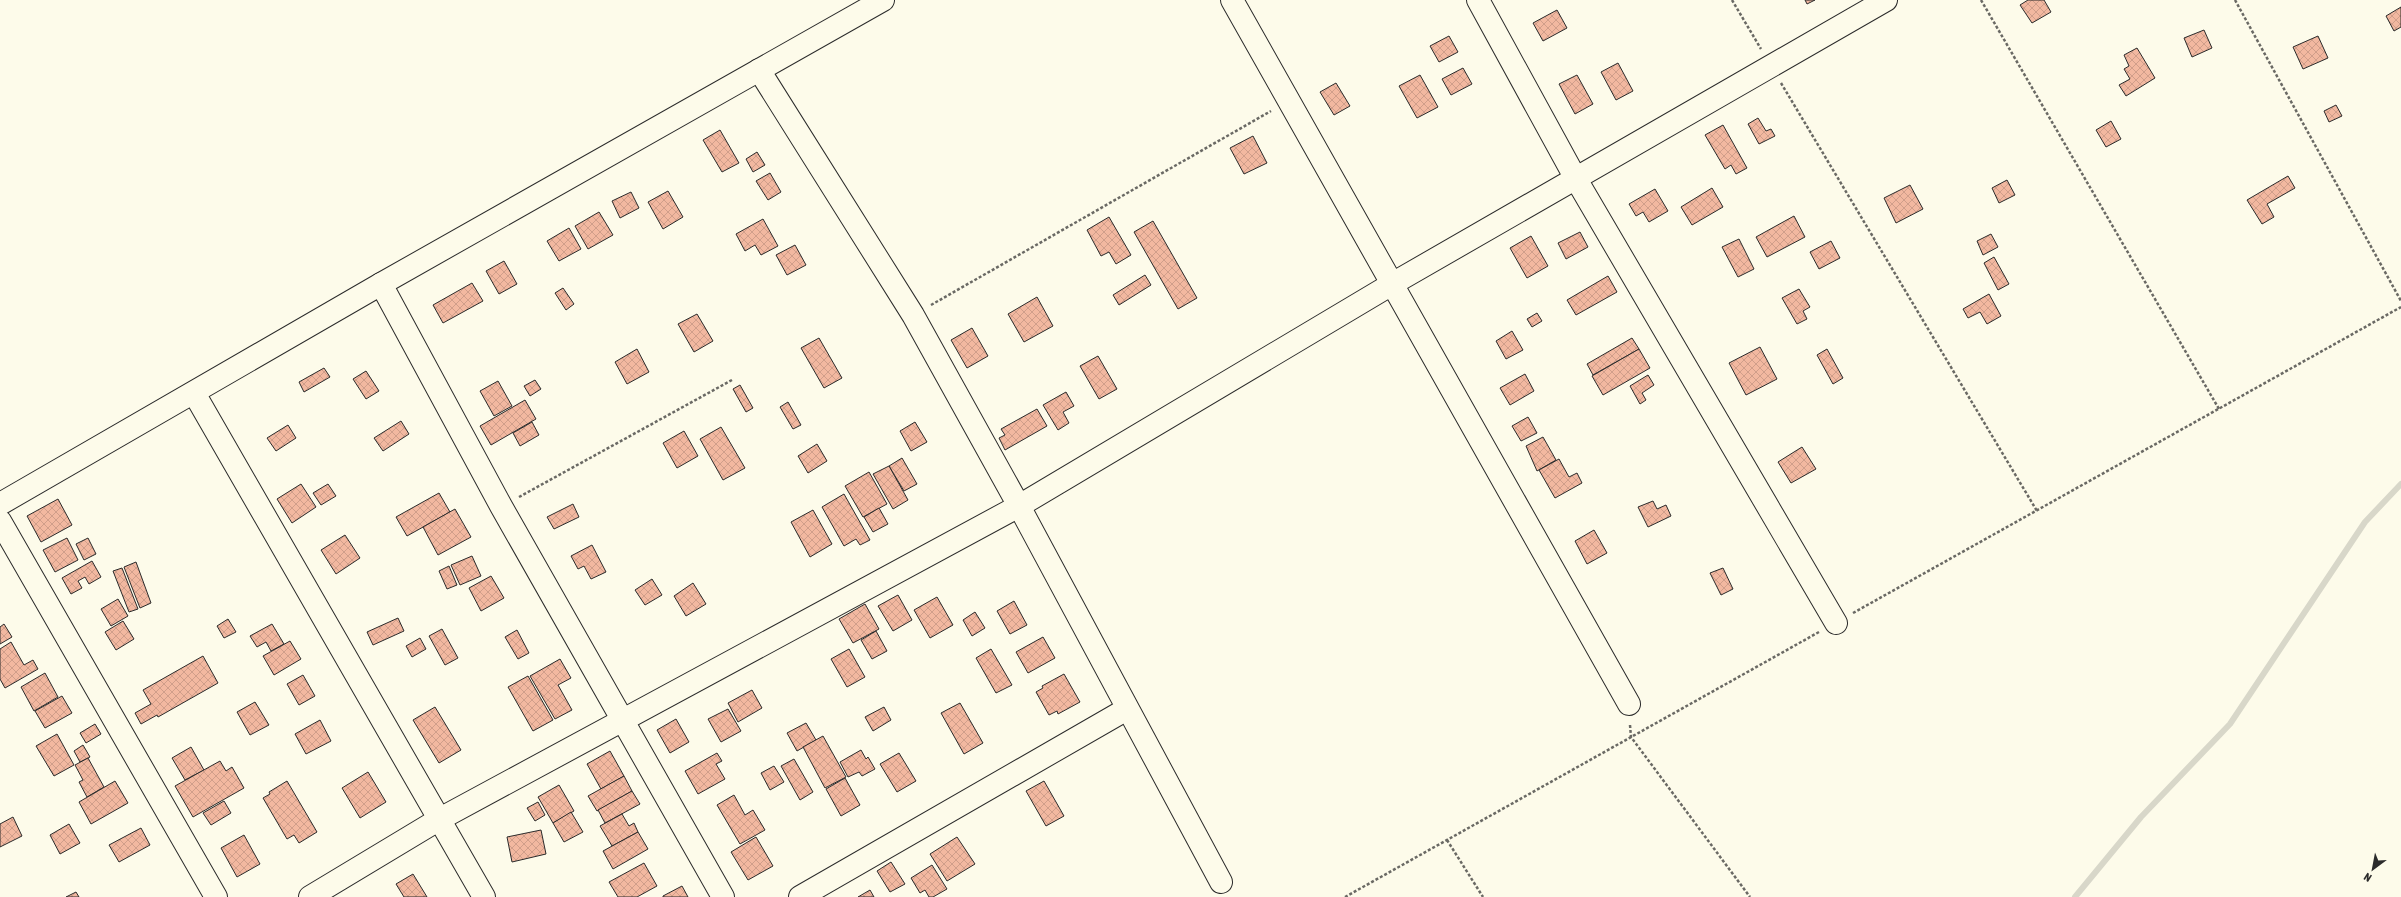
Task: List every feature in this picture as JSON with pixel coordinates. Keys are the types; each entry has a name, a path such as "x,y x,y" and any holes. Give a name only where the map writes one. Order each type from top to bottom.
{"street":[{"path":"0,504 381,284 883,0"},
{"path":"1232,0 1629,704"},
{"path":"1478,0 1576,179 1836,622"},
{"path":"310,897 438,820 1019,506 1392,284 1886,0"},
{"path":"759,70 913,315 1019,506 1127,709 1222,882"},
{"path":"381,284 501,506 724,897"},
{"path":"194,393 438,820 484,897"},
{"path":"0,521 216,897"},
{"path":"800,897 1127,709"}],"path":[{"path":"1732,0 2036,511"},
{"path":"1981,0 2219,409"},
{"path":"2235,0 2401,301"},
{"path":"913,315 1288,101"},
{"path":"1346,897 2401,307"},
{"path":"501,506 732,380"},
{"path":"1629,704 1631,737 1750,897"},
{"path":"1447,840 1482,897"}],"building":[{"path":"1805,0 1815,0 1807,4"},
{"path":"2028,0 2044,0 2051,12 2032,23 2020,5"},
{"path":"2401,7 2401,27 2394,31 2386,16"},
{"path":"1557,10 1567,28 1543,41 1533,23"},
{"path":"2204,30 2212,48 2192,57 2184,38"},
{"path":"1449,36 1458,52 1439,62 1430,46"},
{"path":"2318,36 2328,58 2303,69 2293,47"},
{"path":"2137,48 2155,78 2126,96 2119,85 2130,79 2124,69 2129,66 2124,55"},
{"path":"1618,63 1633,91 1616,100 1601,72"},
{"path":"1463,68 1472,84 1451,95 1442,79"},
{"path":"1420,75 1438,107 1417,118 1399,86"},
{"path":"1577,75 1593,104 1575,114 1559,84"},
{"path":"1336,83 1350,106 1334,115 1320,92"},
{"path":"2336,105 2342,116 2329,122 2324,111"},
{"path":"1758,118 1766,131 1771,129 1775,136 1759,144 1748,124"},
{"path":"2111,121 2121,139 2106,147 2096,130"},
{"path":"1723,125 1747,168 1736,174 1731,165 1725,169 1705,135"},
{"path":"720,130 739,163 722,172 703,140"},
{"path":"1253,136 1267,163 1244,174 1230,148"},
{"path":"757,152 765,165 753,172 746,159"},
{"path":"770,173 781,192 768,200 756,181"},
{"path":"2288,176 2295,188 2267,204 2274,217 2262,224 2247,200"},
{"path":"2007,180 2015,195 1999,203 1992,188"},
{"path":"1910,185 1923,209 1896,223 1884,198"},
{"path":"1712,188 1723,207 1692,225 1681,207"},
{"path":"1655,189 1668,211 1649,222 1643,212 1636,216 1629,204"},
{"path":"668,191 683,217 663,229 648,202"},
{"path":"631,192 639,208 620,218 612,201"},
{"path":"599,212 613,235 588,249 575,226"},
{"path":"1794,216 1805,237 1767,257 1756,237"},
{"path":"1109,217 1131,255 1116,264 1109,252 1101,256 1087,230"},
{"path":"763,219 778,246 761,255 755,245 745,251 736,234"},
{"path":"1153,221 1197,298 1178,309 1134,232"},
{"path":"569,228 581,249 559,261 547,241"},
{"path":"1580,232 1588,247 1566,259 1558,243"},
{"path":"1991,234 1998,247 1983,255 1977,241"},
{"path":"1531,236 1548,266 1527,278 1510,248"},
{"path":"1739,239 1754,269 1738,277 1722,247"},
{"path":"1831,241 1840,258 1819,269 1810,252"},
{"path":"795,245 806,265 787,275 776,255"},
{"path":"1994,257 2009,284 1998,290 1984,263"},
{"path":"504,261 517,284 499,294 486,271"},
{"path":"1145,275 1151,285 1119,305 1113,295"},
{"path":"1608,276 1617,292 1576,315 1567,300"},
{"path":"472,283 483,301 443,323 433,305"},
{"path":"563,288 574,304 566,310 555,293"},
{"path":"1799,289 1810,307 1803,311 1807,319 1797,324 1782,298"},
{"path":"1989,294 2001,316 1987,324 1980,312 1968,318 1963,309"},
{"path":"1037,297 1053,326 1024,342 1008,314"},
{"path":"1537,313 1542,321 1532,327 1527,319"},
{"path":"697,314 713,341 694,352 678,324"},
{"path":"972,328 988,356 967,368 951,340"},
{"path":"1512,331 1523,350 1506,359 1496,341"},
{"path":"819,338 842,378 824,388 801,348"},
{"path":"1632,338 1639,349 1593,375 1587,364"},
{"path":"1760,347 1777,379 1746,395 1729,363"},
{"path":"637,349 649,372 627,384 615,362"},
{"path":"1639,349 1650,368 1603,395 1592,376"},
{"path":"1827,349 1843,378 1833,384 1817,355"},
{"path":"1098,356 1117,389 1099,399 1080,366"},
{"path":"324,368 330,377 304,392 299,382"},
{"path":"366,371 379,391 366,399 353,379"},
{"path":"1525,374 1534,391 1510,405 1500,388"},
{"path":"1648,375 1654,385 1642,393 1646,400 1640,404 1630,386"},
{"path":"535,380 541,389 530,396 524,386"},
{"path":"498,381 512,406 494,416 480,391"},
{"path":"740,385 753,408 746,412 733,389"},
{"path":"1066,392 1074,406 1063,412 1069,423 1058,430 1043,405"},
{"path":"525,400 536,419 491,445 480,426"},
{"path":"788,402 801,425 793,429 780,407"},
{"path":"1037,409 1047,426 1005,450 999,438 1005,435 1001,429"},
{"path":"1528,417 1537,433 1521,441 1512,426"},
{"path":"401,421 409,434 383,451 374,438"},
{"path":"532,422 539,435 520,446 513,433"},
{"path":"915,422 927,442 911,451 900,431"},
{"path":"288,425 296,438 276,451 267,438"},
{"path":"721,427 745,468 723,480 700,439"},
{"path":"684,431 698,456 677,468 663,443"},
{"path":"1543,437 1556,460 1537,471 1526,446"},
{"path":"817,444 827,461 808,473 798,456"},
{"path":"1802,447 1816,469 1791,483 1778,462"},
{"path":"902,458 917,484 904,491 889,466"},
{"path":"1559,459 1569,477 1577,473 1582,483 1555,498 1539,470"},
{"path":"889,466 908,500 893,509 873,474"},
{"path":"869,472 887,504 863,517 845,486"},
{"path":"301,484 316,507 292,523 277,499"},
{"path":"328,484 336,496 321,505 313,493"},
{"path":"439,493 450,512 407,536 396,517"},
{"path":"844,494 870,540 860,545 856,539 844,546 822,507"},
{"path":"58,499 72,525 41,542 27,516"},
{"path":"1653,501 1657,509 1666,505 1671,516 1648,527 1638,507"},
{"path":"573,504 579,517 554,529 547,517"},
{"path":"879,508 888,524 873,532 864,517"},
{"path":"455,509 471,537 438,555 423,527"},
{"path":"813,510 832,544 810,557 791,522"},
{"path":"1594,530 1607,553 1587,564 1575,541"},
{"path":"345,535 360,558 336,574 321,550"},
{"path":"67,538 78,560 55,572 43,550"},
{"path":"88,538 96,554 84,560 76,544"},
{"path":"592,545 606,572 591,579 584,566 578,569 571,556"},
{"path":"472,556 481,576 460,585 451,565"},
{"path":"92,561 101,577 89,584 85,577 78,581 82,588 71,594 62,578"},
{"path":"136,562 151,603 140,608 124,567"},
{"path":"449,566 457,585 447,589 439,571"},
{"path":"122,568 138,609 129,612 113,571"},
{"path":"1723,568 1733,589 1721,595 1710,573"},
{"path":"491,576 504,598 481,611 469,588"},
{"path":"652,579 662,595 645,605 635,590"},
{"path":"693,583 706,604 686,616 674,596"},
{"path":"898,595 912,620 893,631 878,606"},
{"path":"937,597 953,625 930,638 914,610"},
{"path":"118,599 128,616 111,626 101,609"},
{"path":"1014,601 1027,625 1010,634 997,611"},
{"path":"865,604 879,629 853,643 839,619"},
{"path":"975,612 985,628 972,636 963,620"},
{"path":"398,618 404,631 373,645 367,632"},
{"path":"228,619 236,632 224,638 217,626"},
{"path":"123,621 134,639 116,650 105,632"},
{"path":"4,624 12,637 0,644 0,627"},
{"path":"272,624 284,644 271,651 266,642 257,647 250,636"},
{"path":"442,629 458,658 445,665 429,636"},
{"path":"517,630 529,653 518,659 505,637"},
{"path":"876,631 887,651 872,659 861,640"},
{"path":"1043,637 1055,658 1028,673 1016,652"},
{"path":"420,638 426,649 412,657 406,646"},
{"path":"290,641 301,659 274,675 263,656"},
{"path":"11,642 24,665 33,660 38,669 5,688 0,679 0,649"},
{"path":"849,649 865,677 847,687 831,659"},
{"path":"991,649 1012,685 996,693 976,658"},
{"path":"203,656 218,683 158,717 157,715 141,724 135,713 151,704 143,690"},
{"path":"560,659 571,678 558,685 572,710 555,719 530,676"},
{"path":"45,673 58,697 34,711 21,687"},
{"path":"1064,674 1080,702 1058,714 1057,711 1049,715 1036,692 1043,688 1042,686"},
{"path":"303,675 315,696 299,705 287,684"},
{"path":"528,676 553,720 533,731 508,687"},
{"path":"752,690 762,708 738,722 728,703"},
{"path":"62,696 72,713 45,728 35,711"},
{"path":"255,702 269,725 250,735 237,712"},
{"path":"960,703 983,743 964,754 941,713"},
{"path":"435,707 461,750 439,763 413,720"},
{"path":"884,707 891,720 873,731 865,717"},
{"path":"728,709 741,731 721,742 708,719"},
{"path":"676,719 689,742 670,753 657,730"},
{"path":"320,720 331,741 306,754 295,734"},
{"path":"806,723 816,740 797,751 787,733"},
{"path":"95,724 101,734 86,743 80,733"},
{"path":"57,734 74,765 54,776 36,746"},
{"path":"823,736 846,777 825,788 803,747"},
{"path":"83,745 90,757 80,762 74,751"},
{"path":"191,747 204,770 185,780 172,758"},
{"path":"861,750 866,759 868,757 875,769 862,776 859,772 848,777 840,762"},
{"path":"610,751 624,776 601,789 587,764"},
{"path":"717,753 722,761 716,764 725,779 698,794 685,771"},
{"path":"899,753 916,781 897,792 880,764"},
{"path":"88,758 104,787 87,797 79,782 83,780 75,765"},
{"path":"794,759 813,792 800,800 781,766"},
{"path":"220,761 226,771 232,767 244,788 193,817 175,786"},
{"path":"774,766 784,782 770,790 761,773"},
{"path":"368,772 386,802 360,818 342,788"},
{"path":"624,776 632,791 597,811 588,796"},
{"path":"845,778 860,805 841,816 826,789"},
{"path":"115,781 128,803 91,824 79,802"},
{"path":"287,781 317,832 299,843 294,835 287,839 263,798 270,794 269,792"},
{"path":"1044,781 1064,816 1046,826 1026,791"},
{"path":"559,785 574,811 553,823 538,797"},
{"path":"632,791 640,804 605,823 598,810"},
{"path":"734,795 745,815 753,810 765,830 740,844 717,805"},
{"path":"224,801 231,813 211,825 203,813"},
{"path":"538,802 545,815 535,821 527,808"},
{"path":"571,812 583,832 564,842 553,823"},
{"path":"622,814 629,826 634,823 638,832 612,846 600,826"},
{"path":"13,817 22,836 0,847 0,824"},
{"path":"69,824 80,843 60,854 50,835"},
{"path":"141,828 150,845 119,862 109,845"},
{"path":"541,830 546,854 512,862 507,837"},
{"path":"638,832 648,849 613,869 603,851"},
{"path":"244,835 260,864 237,877 221,848"},
{"path":"756,837 773,866 748,880 731,852"},
{"path":"957,837 975,864 947,881 930,854"},
{"path":"891,862 905,884 890,892 877,871"},
{"path":"644,863 657,886 637,897 618,897 609,882"},
{"path":"932,865 947,889 933,897 929,897 925,890 920,893 911,878"},
{"path":"413,874 427,897 404,897 396,884"},
{"path":"682,886 688,897 663,897 663,896"},
{"path":"870,890 874,897 858,897"},
{"path":"76,892 79,897 66,897"}],"waterway":[{"path":"2075,897 2141,817 2230,724 2365,522 2401,484"}]}
